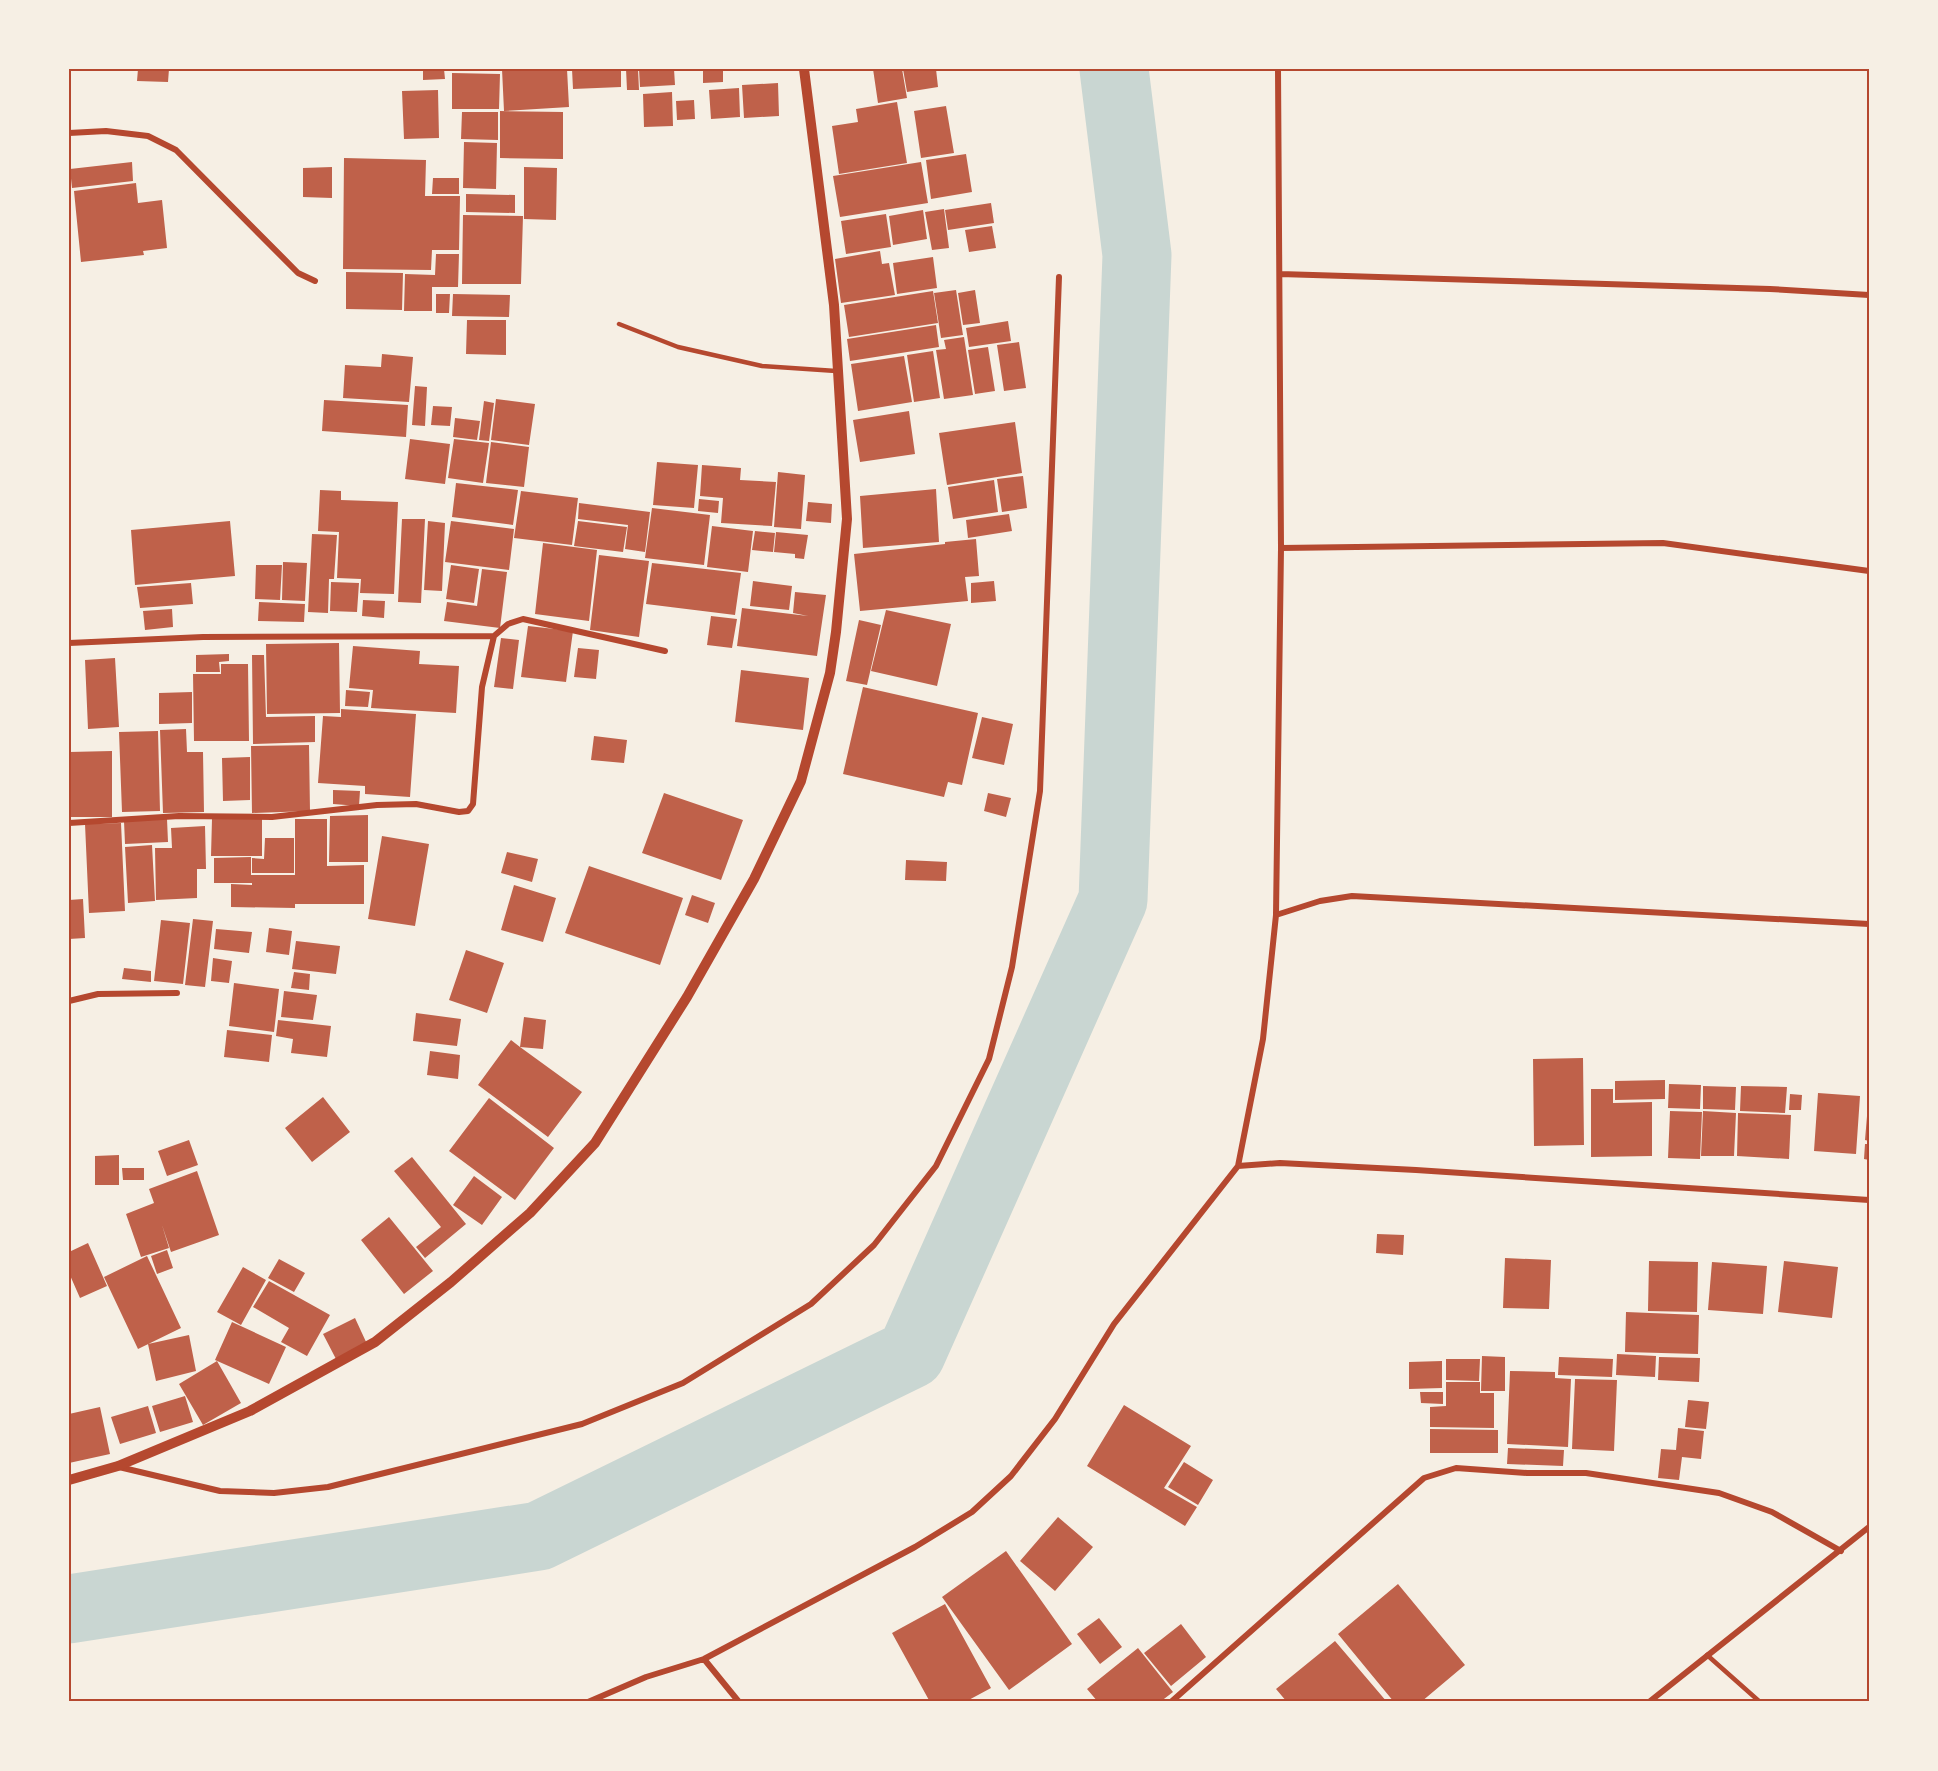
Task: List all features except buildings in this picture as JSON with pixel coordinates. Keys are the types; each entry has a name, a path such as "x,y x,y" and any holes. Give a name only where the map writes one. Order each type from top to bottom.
{"street":[{"path":"69,1480 118,1466 250,1411 375,1342 451,1282 530,1213 595,1143 687,998 754,879 801,781 830,673 837,632 847,519 836,371 834,305 804,69"},
{"path":"588,1702 646,1677 704,1659 915,1546 972,1512 1011,1476 1055,1419 1114,1324 1238,1166 1263,1039 1276,915 1281,548 1278,69"},
{"path":"69,133 106,131 148,136 176,150 298,273 315,281"},
{"path":"1280,274 1758,289 1869,295"},
{"path":"118,1466 220,1491 274,1493 328,1486 582,1424 683,1383 811,1304 874,1245 936,1166 988,1059 1011,967 1040,790 1059,277"},
{"path":"1281,548 1663,543 1869,571"},
{"path":"69,823 179,816 272,817 377,805 406,804 459,812 468,811 473,804 482,687 494,636 508,624 523,619 665,651"},
{"path":"69,643 203,638 494,636"},
{"path":"1276,915 1320,901 1352,896 1869,924"},
{"path":"69,1001 98,994 177,993"},
{"path":"1238,1166 1280,1163 1416,1170 1869,1200"},
{"path":"1171,1702 1424,1478 1456,1468 1527,1473 1586,1473 1719,1493 1772,1512 1841,1551"},
{"path":"1648,1702 1869,1527"},
{"path":"704,1659 739,1702"}],"lane":[{"path":"619,324 678,346 762,366 836,371"},
{"path":"1707,1655 1760,1702"}],"waterway":[{"path":"69,1609 539,1536 911,1354 1113,900 1137,255 1114,69"}]}
